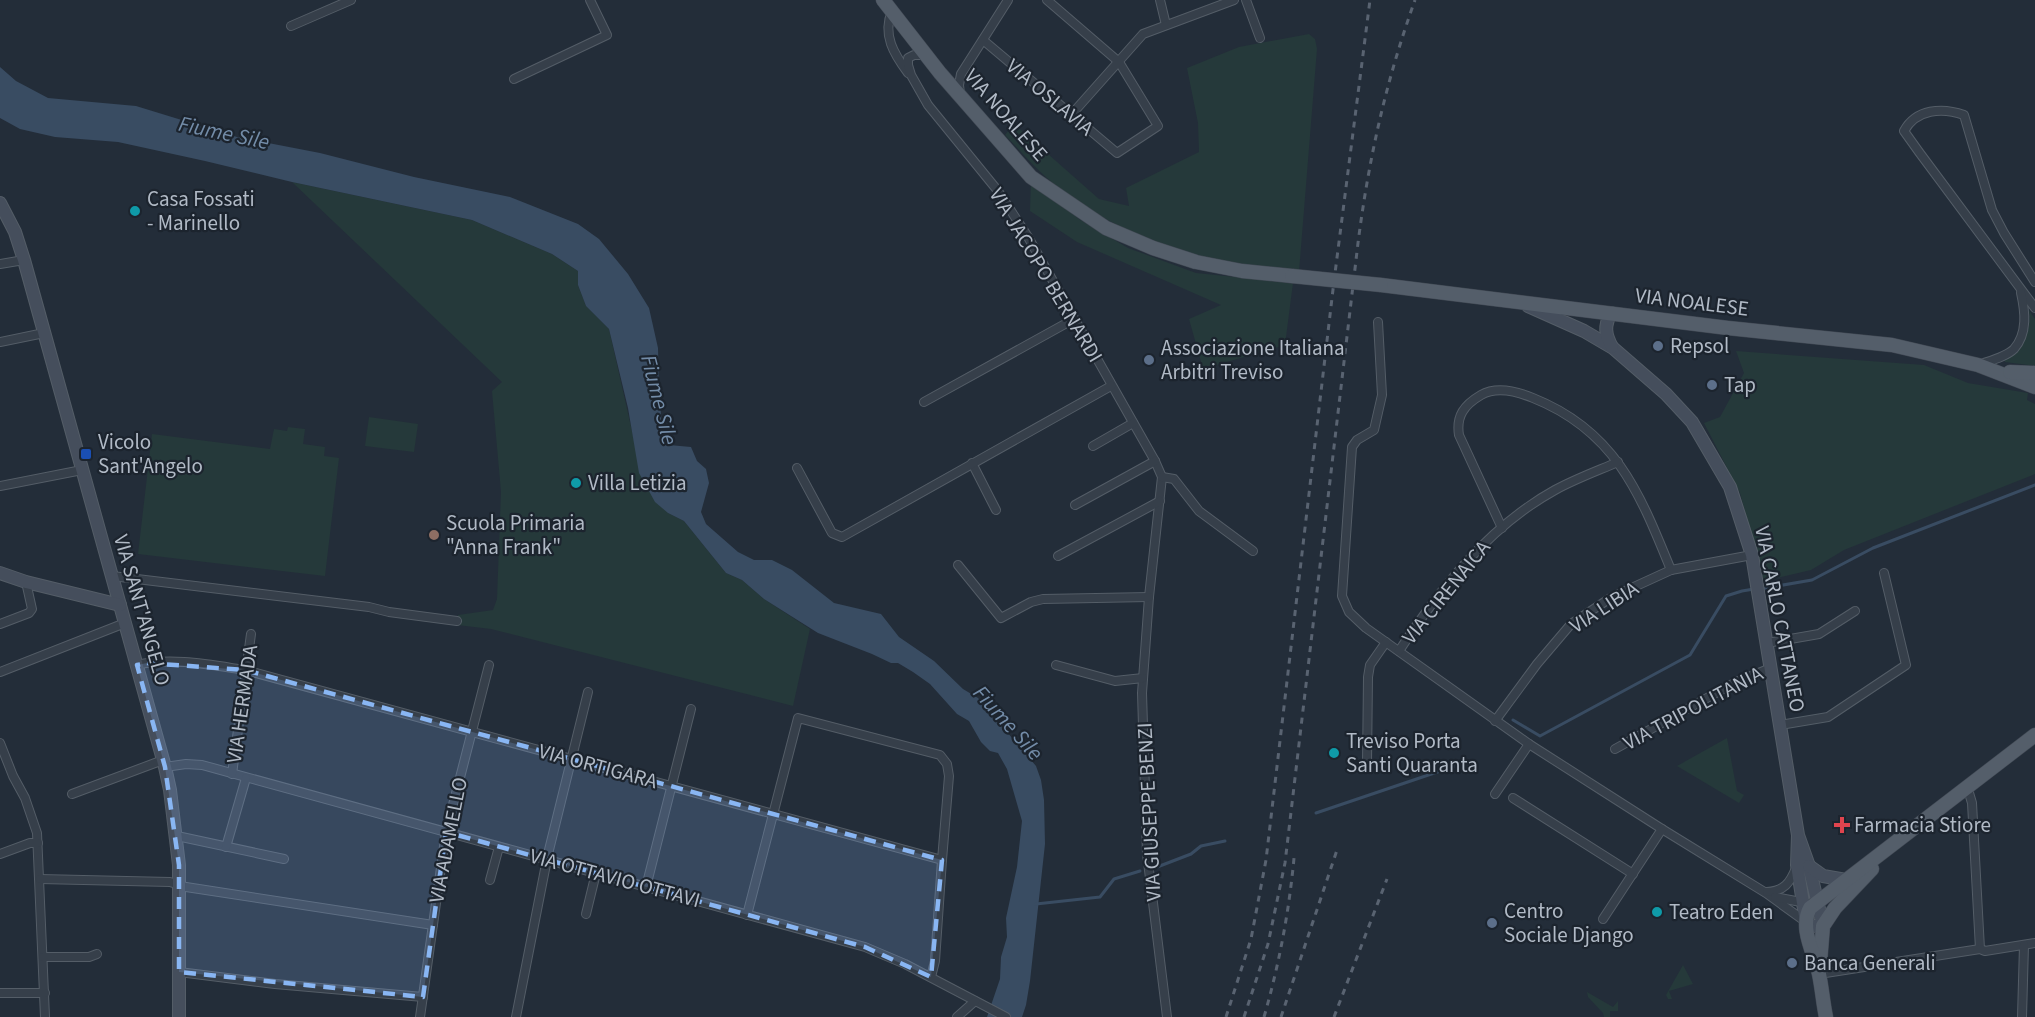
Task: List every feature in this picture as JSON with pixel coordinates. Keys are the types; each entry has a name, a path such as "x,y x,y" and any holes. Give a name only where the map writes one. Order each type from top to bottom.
{"main road":[{"name":"VIA NOALESE","path":"888,6 961,97 1030,177 1106,228 1153,248 1196,262 1242,271 1381,285 1892,345 1978,365 2035,387"},
{"name":"VIA NOALESE","path":"1996,371 2035,373"},
{"path":"1826,1017 1819,974 1807,934 1806,922 1810,903 1897,843 2035,735"},
{"path":"1819,974 1823,926 1835,908 1897,843"}],"street":[{"path":"291,26 351,0"},
{"path":"514,79 607,35 590,0"},
{"path":"961,97 958,85 961,74 1008,0"},
{"path":"1047,0 1119,62"},
{"path":"1160,0 1166,25"},
{"path":"1071,115 1143,34 1234,0"},
{"path":"1246,0 1260,38"},
{"name":"VIA JACOPO BERNARDI","path":"888,6 889,40 900,62 928,105 1006,202 1155,461 1162,477"},
{"name":"VIA OSLAVIA","path":"983,40 1117,153 1158,126 1119,62"},
{"path":"910,75 908,58 914,55 927,55"},
{"path":"2035,282 1992,210 1964,115 1951,110 1922,113 1910,120 1904,130 2035,308"},
{"name":"VIA SANT'ANGELO","path":"0,203 15,232 24,260 164,764 177,836 180,885 179,1017"},
{"path":"0,264 24,260"},
{"path":"1978,365 2013,350 2022,335 2025,311 2019,287"},
{"name":"VIA CARLO CATTANEO","path":"1523,303 1584,331 1613,348 1666,393 1692,422 1730,487 1752,555 1810,903 1823,926"},
{"path":"1611,313 1605,329 1613,348"},
{"path":"924,402 1074,319"},
{"path":"1378,322 1381,403 1374,430 1357,440 1352,447 1342,596 1349,612 1366,628 1529,744 1767,894 1811,926 1823,926"},
{"path":"0,342 44,333"},
{"path":"797,468 832,533 842,537 1111,386"},
{"path":"1502,528 1459,435 1457,424 1460,412 1490,390 1509,391 1540,401 1573,419 1597,439 1627,474 1645,506 1671,570"},
{"path":"1093,446 1133,423"},
{"path":"1075,505 1155,461"},
{"name":"VIA CIRENAICA","path":"1398,651 1442,590 1469,558 1502,528 1553,491 1618,462"},
{"path":"972,463 996,510"},
{"path":"0,486 82,470"},
{"path":"1162,477 1174,479 1199,511 1253,551"},
{"name":"VIA GIUSEPPE BENZI","path":"1162,477 1143,678 1147,854 1167,1017"},
{"path":"1058,556 1160,501"},
{"name":"VIA LIBIA","path":"1495,721 1537,664 1571,624 1612,597 1671,570 1752,555"},
{"path":"958,565 1001,618 1031,602 1042,599 1149,597"},
{"path":"0,573 120,605"},
{"path":"1780,725 1828,717 1906,665 1884,573"},
{"path":"112,576 369,607 457,621"},
{"path":"0,624 29,613 32,609 27,582"},
{"path":"1767,643 1819,634 1855,611"},
{"path":"0,672 125,623"},
{"name":"VIA HERMADA","path":"232,774 251,634"},
{"path":"1367,763 1368,677 1370,665 1386,642"},
{"name":"VIA ORTIGARA","path":"137,665 152,662 245,670 942,860"},
{"name":"VIA ADAMELLO","path":"420,1017 446,832 489,665"},
{"path":"1056,665 1115,681 1143,678"},
{"name":"VIA TRIPOLITANIA","path":"1615,749 1734,683 1771,668"},
{"path":"516,1017 547,860 570,758 588,692"},
{"path":"646,887 691,709"},
{"path":"747,915 798,718 935,752 944,759 949,769 935,961 931,977"},
{"path":"0,743 13,776 25,798 37,834 45,1017"},
{"path":"1495,794 1529,744"},
{"path":"72,794 164,764"},
{"name":"VIA OTTAVIO OTTAVI","path":"164,764 194,764 865,947 891,957 1006,1017"},
{"path":"226,847 246,778"},
{"path":"1967,786 1972,803 1980,949"},
{"path":"1513,798 1632,874"},
{"path":"1603,919 1662,829"},
{"path":"177,836 284,859"},
{"path":"0,854 30,843 38,843"},
{"path":"490,880 499,847"},
{"path":"1767,894 1783,888 1803,865 1823,876 1846,879"},
{"path":"586,914 596,873"},
{"path":"40,879 170,882 321,909 433,925"},
{"path":"1767,894 1810,903"},
{"path":"1819,974 1980,949 1985,951 2035,943"},
{"path":"2022,1017 2024,945"},
{"path":"43,957 89,957 97,954"},
{"path":"179,972 275,984 423,997"},
{"path":"0,993 45,993"},
{"path":"957,1017 975,1001"}],"highlighted area":[{"path":"147,663 245,670 942,860 931,977 865,947 446,832 423,997 179,972 179,865 165,767 137,665"}],"green space":[{"path":"1309,34 1315,39 1317,49 1299,272 1255,268 1214,260 1138,235 1090,210 1068,195 1041,173 1005,135 1014,124 1099,199 1129,206 1126,188 1199,152 1198,123 1187,68 1239,47"},
{"path":"1031,180 1079,219 1128,248 1196,273 1293,283 1285,345 1203,369 1189,319 1221,305 1077,242 1030,211"},
{"path":"292,182 472,220 552,254 578,271 578,285 586,306 609,329 634,440 668,513 684,521 726,573 742,580 764,599 810,629 793,706 491,629 457,625 458,615 493,610 497,599 501,492 492,391 502,382"},
{"path":"2029,310 2035,319 2035,366 2005,362 2004,359 2011,355 2025,339 2030,318"},
{"path":"1736,351 1924,365 1968,383 2028,393 2027,400 2035,404 2035,474 1844,550 1811,570 1764,581 1740,493 1704,423 1720,417 1744,373"},
{"path":"369,417 418,424 414,452 365,446"},
{"path":"288,427 305,429 303,444 325,447 324,456 339,458 325,576 138,554 152,434 270,449 274,429 287,431"},
{"path":"1727,738 1737,791 1744,795 1739,803 1677,766"},
{"path":"1683,965 1693,984 1669,991 1672,999 1668,999 1666,995"},
{"path":"1587,992 1613,1007 1618,1001 1618,1011 1610,1011 1610,1017 1604,1017 1588,997"}],"water":[{"name":"Fiume Sile","path":"0,67 16,81 48,98 136,106 237,137 320,153 414,177 510,197 578,224 599,239 628,274 649,308 658,348 663,439 669,445 691,447 697,461 706,469 709,483 701,512 706,524 738,552 754,560 772,560 792,570 834,603 881,614 899,637 934,661 963,689 978,698 1036,766 1044,800 1045,844 1030,981 1022,1017 987,1017 1000,979 1001,957 1007,937 1006,918 1017,867 1022,821 1007,769 998,753 990,751 981,742 969,721 957,714 930,684 898,663 891,663 818,633 764,599 742,580 726,573 684,521 668,513 655,502 639,473 628,408 609,329 586,306 578,285 578,271 552,254 472,220 118,142 55,137 20,129 0,118"}],"waterway":[{"path":"1760,589 1812,580 1873,548 2035,485"},
{"path":"1513,720 1540,736 1690,655 1726,596 1754,589"},
{"path":"1316,813 1458,765"},
{"path":"1152,869 1191,854 1201,846 1225,841"},
{"path":"1036,904 1100,897 1114,879 1140,871"}],"railway":[{"path":"1226,1017 1251,939 1266,860 1334,281 1370,0"},
{"path":"1244,1017 1268,944 1285,863 1367,180 1387,90 1415,0"},
{"path":"1281,1017 1338,847"},
{"path":"1264,1017 1283,938 1294,858"},
{"path":"1334,1017 1387,879"}],"place":[{"name":"Casa Fossati - Marinello","path":"135,211"},
{"name":"Repsol","path":"1658,346"},
{"name":"Associazione Italiana Arbitri Treviso","path":"1149,360"},
{"name":"Tap","path":"1712,385"},
{"name":"Vicolo Sant'Angelo","path":"86,454"},
{"name":"Villa Letizia","path":"576,483"},
{"name":"Scuola Primaria \"Anna Frank\"","path":"434,535"},
{"name":"Treviso Porta Santi Quaranta","path":"1334,753"},
{"name":"Farmacia Stiore","path":"1842,825"},
{"name":"Teatro Eden","path":"1657,912"},
{"name":"Centro Sociale Django","path":"1492,923"},
{"name":"Banca Generali","path":"1792,963"}]}
